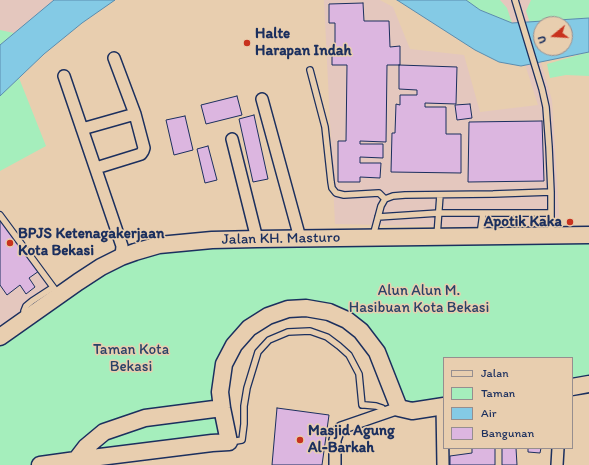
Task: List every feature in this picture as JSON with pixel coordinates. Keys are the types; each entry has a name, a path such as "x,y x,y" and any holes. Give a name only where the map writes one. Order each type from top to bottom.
{"street":[{"path":"96,168 141,154 144,148 135,114 114,58"},
{"path":"64,76 122,246 121,257"},
{"path":"262,99 300,238"},
{"path":"82,129 135,114"},
{"path":"232,139 257,239"},
{"name":"Jalan KH. Masturo","path":"0,337 26,319 56,291 121,257 146,248 212,240 589,235"},
{"path":"40,465 230,442 220,392 224,364 234,345 249,328 268,316 288,309 306,308 329,312 347,320 361,331 377,352 392,410"},
{"path":"573,387 589,384"},
{"path":"335,465 335,440 341,428 392,410 412,411 443,406 443,465"},
{"path":"72,462 86,447 104,432 145,418 222,408"},
{"path":"557,465 558,449"}],"lane":[{"path":"516,0 546,107 551,192 551,235"},
{"path":"310,70 325,127 332,188 336,193 344,195 379,193 386,200"},
{"path":"373,237 381,206 389,197 551,192"},
{"path":"437,236 440,195"},
{"path":"378,217 439,213 551,213"},
{"path":"480,236 483,213"},
{"path":"0,215 56,291"},
{"path":"230,442 242,440 244,406 247,388 258,352 269,340 288,332 310,331 327,337 339,346 350,355 359,374 362,404 365,406 376,406 392,410"}],"shaded area":[{"path":"0,0 55,0 14,33 0,30"},
{"path":"324,0 380,0 393,7 410,49 464,55 480,112 538,105 507,8 500,0 531,0 526,11 533,35 533,56 539,56 552,100 560,229 335,224"},
{"path":"0,214 52,288 0,337"}],"green space":[{"path":"466,0 500,0 507,8 512,23 480,10"},
{"path":"531,0 589,0 589,18 573,19 573,16 533,16 533,23 530,23 526,11"},
{"path":"0,30 14,33 0,45"},
{"path":"589,52 589,76 566,75 550,78 547,64"},
{"path":"19,78 46,146 0,171 0,96"},
{"path":"589,235 589,384 573,387 573,357 443,357 443,406 399,408 376,352 329,312 268,316 224,364 229,442 40,465 0,465 0,338 59,295 163,245"}],"water":[{"path":"54,0 115,0 82,23 44,54 0,96 0,45"},
{"path":"397,0 466,0 480,10 512,23 533,22 533,56 570,56 521,66 499,62 475,50"},
{"path":"589,18 589,52 573,55 573,19"}],"building":[{"path":"363,3 364,21 389,21 390,47 400,46 400,65 387,65 386,142 360,141 360,144 383,144 383,158 360,157 360,163 381,163 380,178 360,177 360,182 338,182 338,141 346,141 347,65 332,65 332,48 335,48 335,23 329,23 329,4"},
{"path":"399,65 457,67 456,104 425,103 425,107 446,107 446,134 461,134 461,173 391,172 392,133 395,133 396,104 400,105 400,95 417,95 417,90 399,89"},
{"path":"237,96 242,115 206,124 201,105"},
{"path":"470,104 472,118 457,120 455,105"},
{"path":"254,115 268,179 253,182 239,119"},
{"path":"185,116 193,150 174,155 166,120"},
{"path":"542,121 544,181 468,182 469,122"},
{"path":"208,146 217,180 205,183 197,149"},
{"name":"BPJS Ketenagakerjaan Kota Bekasi","path":"0,216 39,271 29,278 35,287 26,294 20,285 7,295 0,285"},
{"name":"Masjid Agung Al-Barkah","path":"277,408 329,415 322,465 272,465"},
{"path":"472,449 495,449 495,465 450,465 450,456 472,453"},
{"path":"502,449 516,449 517,465 502,465"},
{"path":"528,449 541,449 540,453 528,452"}],"place":[{"name":"Halte Harapan Indah","path":"247,43"},
{"name":"Apotik Kaka","path":"570,222"},
{"name":"BPJS Ketenagakerjaan Kota Bekasi","path":"10,243"},
{"name":"Masjid Agung Al-Barkah","path":"300,440"}],"park label":[{"name":"Alun Alun M. Hasibuan Kota Bekasi","path":"419,300"},
{"name":"Taman Kota Bekasi","path":"131,358"}]}
